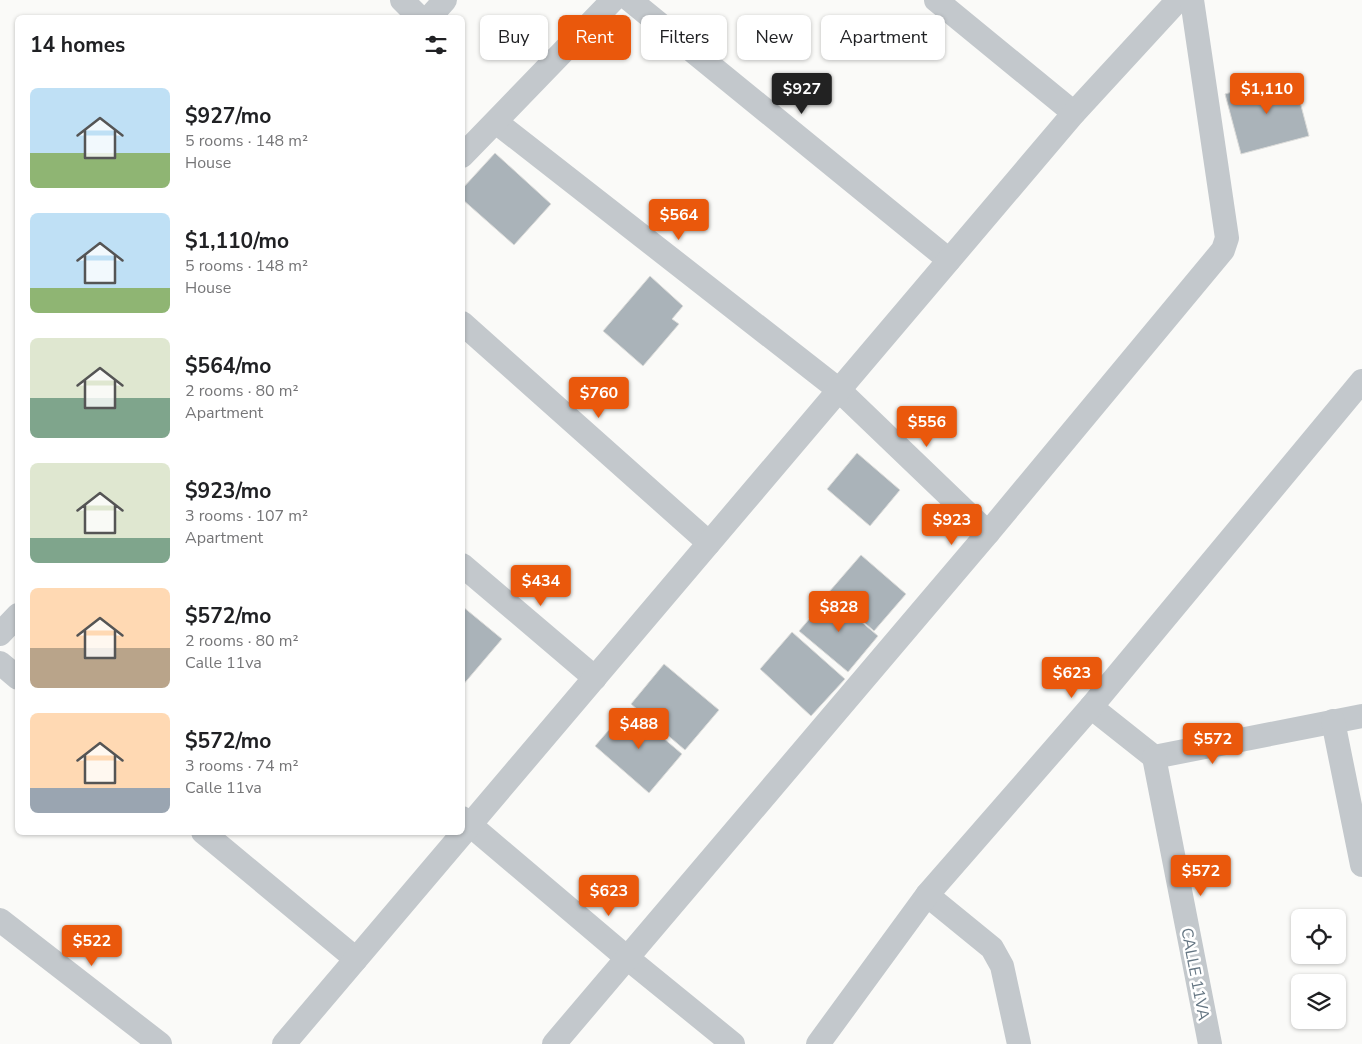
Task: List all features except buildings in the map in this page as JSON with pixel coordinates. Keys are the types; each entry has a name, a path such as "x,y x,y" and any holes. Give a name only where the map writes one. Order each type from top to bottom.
{"street":[{"path":"402,0 417,15"},
{"path":"431,15 446,0"},
{"path":"465,153 613,0"},
{"path":"630,0 950,260"},
{"path":"936,0 1074,113"},
{"path":"733,1044 626,958 466,821 595,678 1074,113 1178,0"},
{"path":"554,1044 988,533 1223,250 1227,238 1192,0"},
{"path":"496,122 839,390 988,533"},
{"path":"465,326 709,543"},
{"path":"818,1044 927,895 1091,707 1362,382"},
{"path":"465,568 595,678"},
{"path":"0,634 15,618"},
{"path":"0,663 15,676"},
{"path":"1091,707 1154,757 1362,716"},
{"path":"1333,721 1362,865"},
{"name":"CALLE 11VA","path":"1154,757 1210,1044"},
{"path":"207,835 356,959"},
{"path":"284,1044 356,959 455,835"},
{"path":"927,895 992,948 1002,966 1019,1044"},
{"path":"0,920 160,1044"}]}
